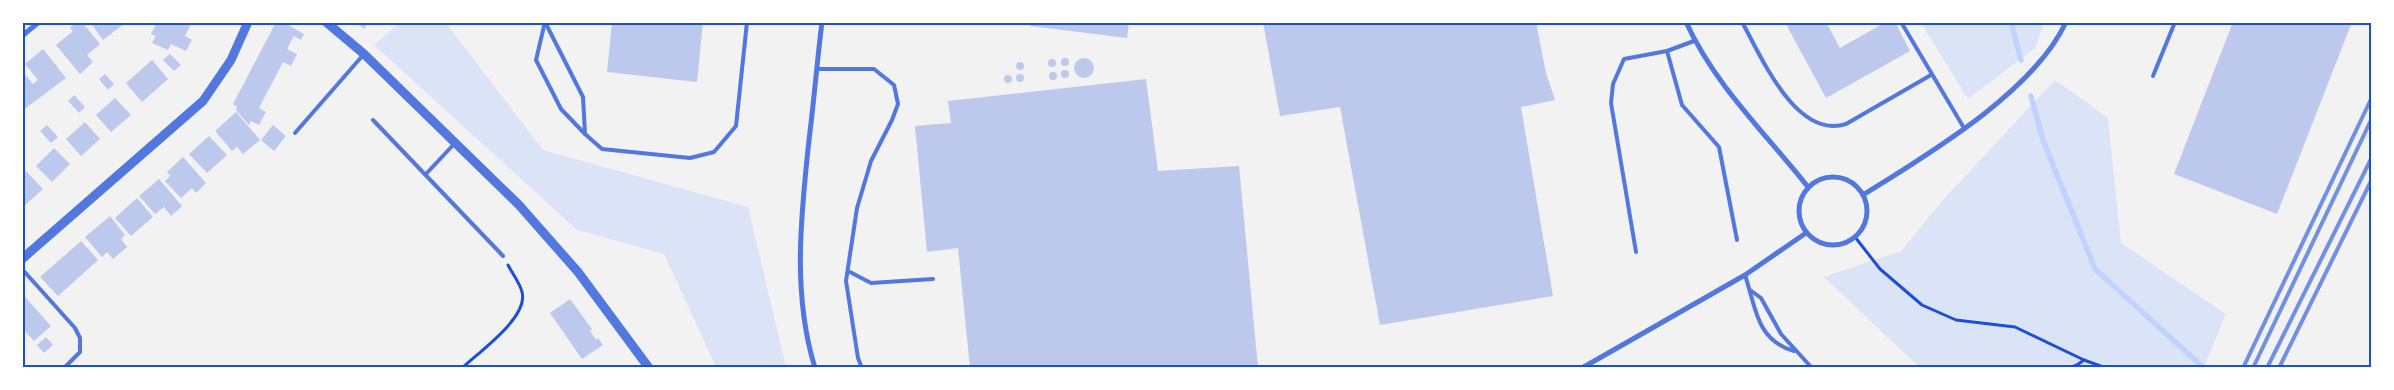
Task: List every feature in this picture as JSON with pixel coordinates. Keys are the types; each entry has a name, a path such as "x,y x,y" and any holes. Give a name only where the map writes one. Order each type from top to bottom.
{"street":[{"path":"22,36 40,22"},
{"path":"22,259 203,101 231,60 248,22"},
{"path":"326,22 364,54 520,206 578,272 649,368"},
{"path":"815,368 802,304 800,248 803,198 822,22"},
{"path":"1686,22 1694,42 1733,96 1808,187"},
{"path":"1863,195 1964,128 2024,80 2058,41 2066,22"},
{"path":"1838,177 1848,180 1863,195 1867,206 1867,217 1863,228 1855,237 1835,246 1824,244 1806,233 1798,214 1799,204 1808,187 1822,179 1838,177"},
{"path":"1582,368 1745,275 1806,233"}],"lane":[{"path":"545,24 536,60 561,110 585,134 602,149 690,158 714,152 736,126 747,22"},
{"path":"1742,22 1791,105 1806,117 1824,125 1834,127 1846,124 1931,75"},
{"path":"1901,22 1964,128"},
{"path":"2153,76 2175,22"},
{"path":"545,24 583,97 585,134"},
{"path":"1636,252 1610,103 1613,84 1624,59 1667,51 1694,42"},
{"path":"1667,51 1682,106 1719,147 1737,240"},
{"path":"295,133 364,54"},
{"path":"817,69 874,69 894,86 898,104 871,161 857,208 848,271 848,291 858,358 862,368"},
{"path":"373,120 503,256"},
{"path":"426,174 455,143"},
{"path":"22,269 76,328 80,338 80,352 64,368"},
{"path":"848,271 871,283 933,279"},
{"path":"1745,275 1757,317 1766,334 1773,342 1794,350"},
{"path":"1750,290 1761,298 1781,334 1812,368"}],"path":[{"path":"1855,237 1880,269 1922,305 1956,320 2015,327 2084,360 2106,368"},
{"path":"462,368 518,316 523,303 522,292 503,256"},
{"path":"2069,368 2077,366 2084,360"}],"shaded area":[{"path":"399,23 446,23 543,150 748,207 786,367 716,367 664,254 577,230 374,45"},
{"path":"1921,23 2044,23 2035,48 1968,99"},
{"path":"2055,80 2108,118 2121,243 2226,314 2204,367 1919,367 1824,277 1901,251 1943,200"}],"building":[{"path":"76,22 82,22 100,44 87,55 93,62 80,74 56,45 73,31 70,28"},
{"path":"90,22 123,22 124,24 103,40"},
{"path":"157,22 192,22 185,36 192,40 186,51 171,44 168,50 152,43 156,36 151,34"},
{"path":"276,22 283,22 304,34 301,40 294,36 287,49 297,54 291,66 283,62 259,108 266,112 259,125 251,121 249,125 233,104"},
{"path":"356,22 368,22 364,29"},
{"path":"612,22 703,22 697,82 607,72"},
{"path":"1030,22 1129,22 1127,38 1030,26"},
{"path":"1263,22 1536,22 1546,73 1555,100 1521,107 1553,296 1380,325 1340,107 1280,116"},
{"path":"1793,22 1826,22 1840,48 1886,22 1895,22 1910,51 1826,98 1787,26"},
{"path":"2233,22 2352,22 2277,214 2174,174"},
{"path":"43,49 66,78 22,111 22,71 33,84 38,80 25,64"},
{"path":"170,54 181,65 174,71 163,60"},
{"path":"1065,58 1069,62 1065,66 1061,62"},
{"path":"1084,58 1091,61 1094,68 1091,75 1084,78 1077,75 1074,68 1077,61"},
{"path":"1052,59 1056,63 1052,67 1048,63"},
{"path":"152,60 168,79 142,102 126,83"},
{"path":"1020,62 1024,66 1020,70 1016,66"},
{"path":"1065,70 1069,74 1065,78 1061,74"},
{"path":"1053,72 1057,76 1053,80 1049,76"},
{"path":"105,74 114,84 108,90 99,79"},
{"path":"1020,74 1024,78 1020,82 1016,78"},
{"path":"1008,75 1012,79 1008,83 1004,79"},
{"path":"1146,79 1158,171 1239,166 1258,368 970,368 958,248 927,252 915,126 951,123 948,101"},
{"path":"74,95 85,107 79,113 68,101"},
{"path":"115,98 131,115 111,132 96,115"},
{"path":"236,112 260,140 243,154 237,147 232,151 215,131"},
{"path":"85,122 100,139 81,156 66,139"},
{"path":"47,125 58,137 51,143 40,131"},
{"path":"273,125 286,136 274,151 261,140"},
{"path":"209,136 227,155 207,173 189,154"},
{"path":"54,148 70,164 52,182 36,166"},
{"path":"183,157 206,183 196,193 192,188 181,198 165,181 170,176 167,172"},
{"path":"26,171 43,189 22,208 22,174"},
{"path":"159,179 182,206 171,216 164,207 155,214 139,196"},
{"path":"137,198 153,217 131,236 115,218"},
{"path":"110,216 125,235 121,239 127,247 113,259 107,252 102,257 85,237"},
{"path":"81,241 98,260 58,296 40,277"},
{"path":"25,297 51,326 34,341 22,328 22,299"},
{"path":"570,299 592,329 590,331 596,340 598,338 603,345 582,359 550,313"},
{"path":"46,337 53,345 44,353 37,345"}],"waterway":[{"path":"2011,22 2021,60"},
{"path":"2031,96 2043,140 2095,269 2204,368"}],"railway":[{"path":"2243,368 2372,97"},
{"path":"2253,368 2372,118"},
{"path":"2267,368 2372,157"},
{"path":"2279,368 2372,179"}]}
